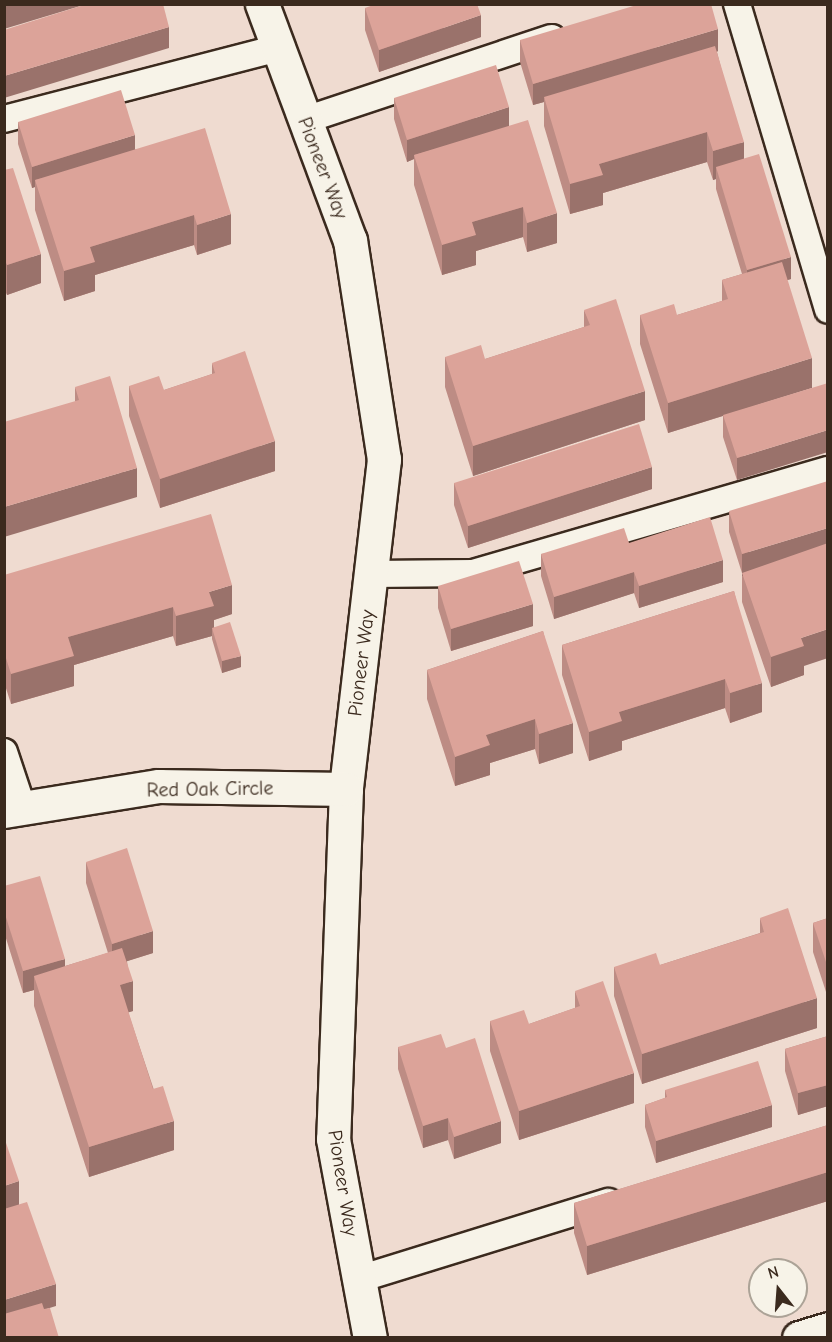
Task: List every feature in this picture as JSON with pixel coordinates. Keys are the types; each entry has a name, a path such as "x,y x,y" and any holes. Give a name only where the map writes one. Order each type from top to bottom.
{"street":[{"name":"Pioneer Way","path":"262,4 350,240 384,459 346,789 333,1139 370,1338"},
{"name":"Red Oak Circle","path":"13,809 159,786 346,789"},
{"path":"799,1338 828,1329"}],"lane":[{"path":"737,4 828,310"},
{"path":"305,120 576,30"},
{"path":"4,119 278,48"},
{"path":"371,574 473,573 828,470"},
{"path":"4,752 13,809"},
{"path":"359,1279 633,1194"}],"building":[{"path":"87,4 163,4 169,27 4,76 4,30"},
{"path":"376,4 477,4 481,15 379,50 365,8"},
{"path":"640,4 711,4 718,29 533,84 520,40"},
{"path":"715,46 744,142 713,151 707,132 599,164 603,175 570,184 544,97"},
{"path":"496,65 509,107 407,140 394,98"},
{"path":"121,90 135,135 32,167 18,122"},
{"path":"528,120 557,213 527,223 523,207 472,222 476,235 442,245 414,155"},
{"path":"205,128 231,214 197,225 194,215 90,247 95,262 64,271 35,180"},
{"path":"759,154 791,257 747,270 716,167"},
{"path":"13,168 41,254 7,265 4,259 4,170"},
{"path":"782,262 812,358 668,403 640,315 674,304 677,315 728,299 722,280"},
{"path":"616,299 645,391 473,446 445,357 481,345 485,359 590,325 584,310"},
{"path":"245,351 275,441 160,479 129,386 159,376 164,390 215,373 212,363"},
{"path":"110,376 137,468 4,507 4,422 79,400 75,387"},
{"path":"828,383 828,430 737,458 723,415"},
{"path":"639,424 652,467 468,526 454,483"},
{"path":"828,481 828,528 742,554 729,511"},
{"path":"211,514 232,585 209,592 214,606 176,616 173,607 68,637 74,656 11,674 4,652 4,575"},
{"path":"710,517 723,560 639,586 634,572 554,597 541,554 624,528 629,543"},
{"path":"828,543 828,629 801,638 804,646 771,657 742,573"},
{"path":"519,561 533,604 451,629 438,586"},
{"path":"734,591 762,683 730,693 725,679 619,712 622,721 589,732 562,645"},
{"path":"230,622 241,656 222,661 212,628"},
{"path":"543,631 573,723 539,734 535,719 486,735 490,745 455,757 427,670"},
{"path":"127,848 153,931 112,944 86,862"},
{"path":"40,876 65,959 23,971 4,911 4,886"},
{"path":"788,908 817,998 642,1054 614,967 656,953 660,965 764,932 760,918"},
{"path":"828,918 828,968 813,923"},
{"path":"122,948 133,981 120,985 153,1089 163,1086 174,1121 89,1147 34,976"},
{"path":"603,981 634,1073 519,1111 490,1021 524,1010 529,1024 580,1006 575,991"},
{"path":"441,1034 446,1048 475,1038 501,1121 454,1137 448,1118 423,1126 398,1047"},
{"path":"828,1036 828,1085 798,1093 785,1049"},
{"path":"758,1061 772,1105 656,1141 645,1105 667,1097 665,1090"},
{"path":"828,1125 828,1172 587,1246 574,1203"},
{"path":"4,1137 19,1181 4,1186"},
{"path":"27,1202 56,1284 4,1300 4,1209"},
{"path":"42,1303 44,1309 50,1308 59,1338 4,1338 4,1314"}]}
